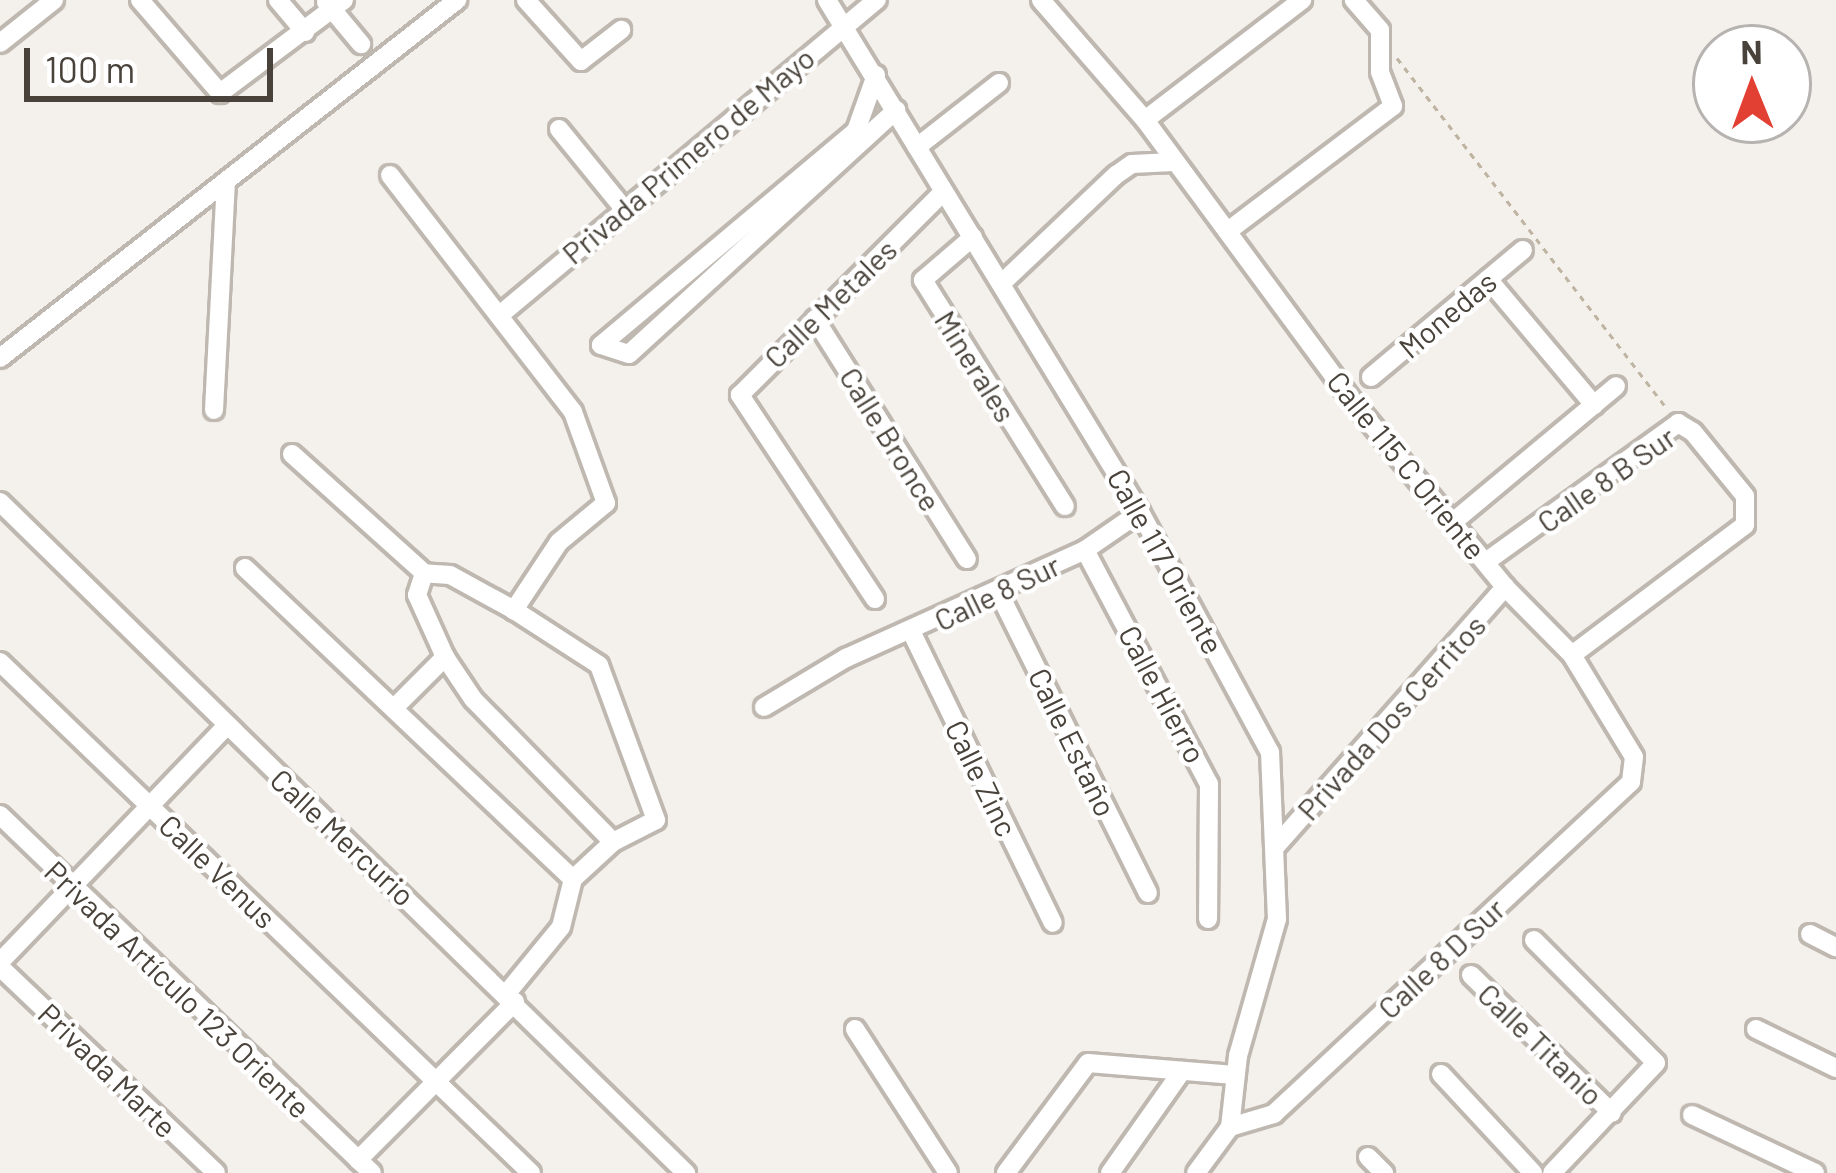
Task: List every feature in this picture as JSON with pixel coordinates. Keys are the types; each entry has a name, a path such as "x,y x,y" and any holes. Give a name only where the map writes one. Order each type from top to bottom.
{"street":[{"path":"0,43 55,0"},
{"path":"140,0 220,93 305,32 334,3 362,44"},
{"path":"278,0 305,32"},
{"path":"0,358 457,0"},
{"path":"526,0 581,62 621,30"},
{"name":"Calle 117 Oriente","path":"827,0 846,21 943,192 1140,512 1266,742 1276,846 1276,919 1235,1075 1231,1126"},
{"name":"Privada Primero de Mayo","path":"501,314 846,21 877,0"},
{"name":"Calle 115 C Oriente","path":"1041,0 1144,120 1505,587 1572,655 1635,769"},
{"path":"1144,120 1302,0"},
{"path":"1228,231 1393,106 1379,65 1383,45 1354,0"},
{"path":"876,75 862,126 794,192 717,273 629,354 601,346 703,256 794,192 896,110"},
{"path":"917,147 999,82"},
{"path":"560,129 624,209"},
{"path":"1002,283 1132,164 1173,162"},
{"path":"390,175 573,412 606,503 559,542 514,610"},
{"path":"214,410 226,181"},
{"name":"Calle Metales","path":"875,599 742,407 745,385 943,192"},
{"name":"Minerales","path":"974,237 923,280 1065,506"},
{"name":"Monedas","path":"1371,377 1523,250"},
{"path":"703,256 717,273"},
{"path":"1488,279 1594,405"},
{"name":"Calle Bronce","path":"815,319 967,559"},
{"path":"1453,522 1616,386"},
{"name":"Calle 8 B Sur","path":"1487,561 1678,423 1745,496 1745,525 1572,655"},
{"path":"292,454 424,573 450,575 514,610 608,679 655,810 646,831 613,842 573,879 561,927 511,997 365,1167"},
{"name":"Calle Mercurio","path":"0,502 686,1173"},
{"name":"Calle 8 Sur","path":"764,707 847,658 912,633 1085,550 1140,512"},
{"name":"Calle Hierro","path":"1085,550 1204,772 1208,919"},
{"path":"245,568 573,879"},
{"path":"424,573 417,595 446,657 473,699 613,842"},
{"name":"Privada Dos Cerritos","path":"1276,846 1505,587"},
{"name":"Calle Estaño","path":"998,591 1148,893"},
{"name":"Calle Zinc","path":"912,633 1053,923"},
{"path":"395,707 446,657"},
{"name":"Calle Venus","path":"0,662 531,1173"},
{"path":"0,964 69,887 154,810 225,727"},
{"name":"Calle 8 D Sur","path":"1231,1126 1274,1114 1631,782 1635,769"},
{"name":"Privada Artículo 123 Oriente","path":"0,815 69,887 365,1167"},
{"path":"1810,934 1836,947"},
{"path":"1534,940 1656,1063 1552,1173"},
{"name":"Privada Marte","path":"0,964 216,1173"},
{"name":"Calle Titanio","path":"1471,975 1612,1113"},
{"path":"854,1029 948,1173"},
{"path":"1756,1029 1836,1068"},
{"path":"1006,1173 1088,1064 1235,1075"},
{"path":"1110,1173 1182,1072"},
{"path":"1442,1074 1533,1173"},
{"path":"1692,1115 1815,1173"},
{"path":"1196,1173 1231,1126"},
{"path":"1368,1157 1384,1173"}],"path":[{"path":"1383,45 1420,80 1678,423"}]}
